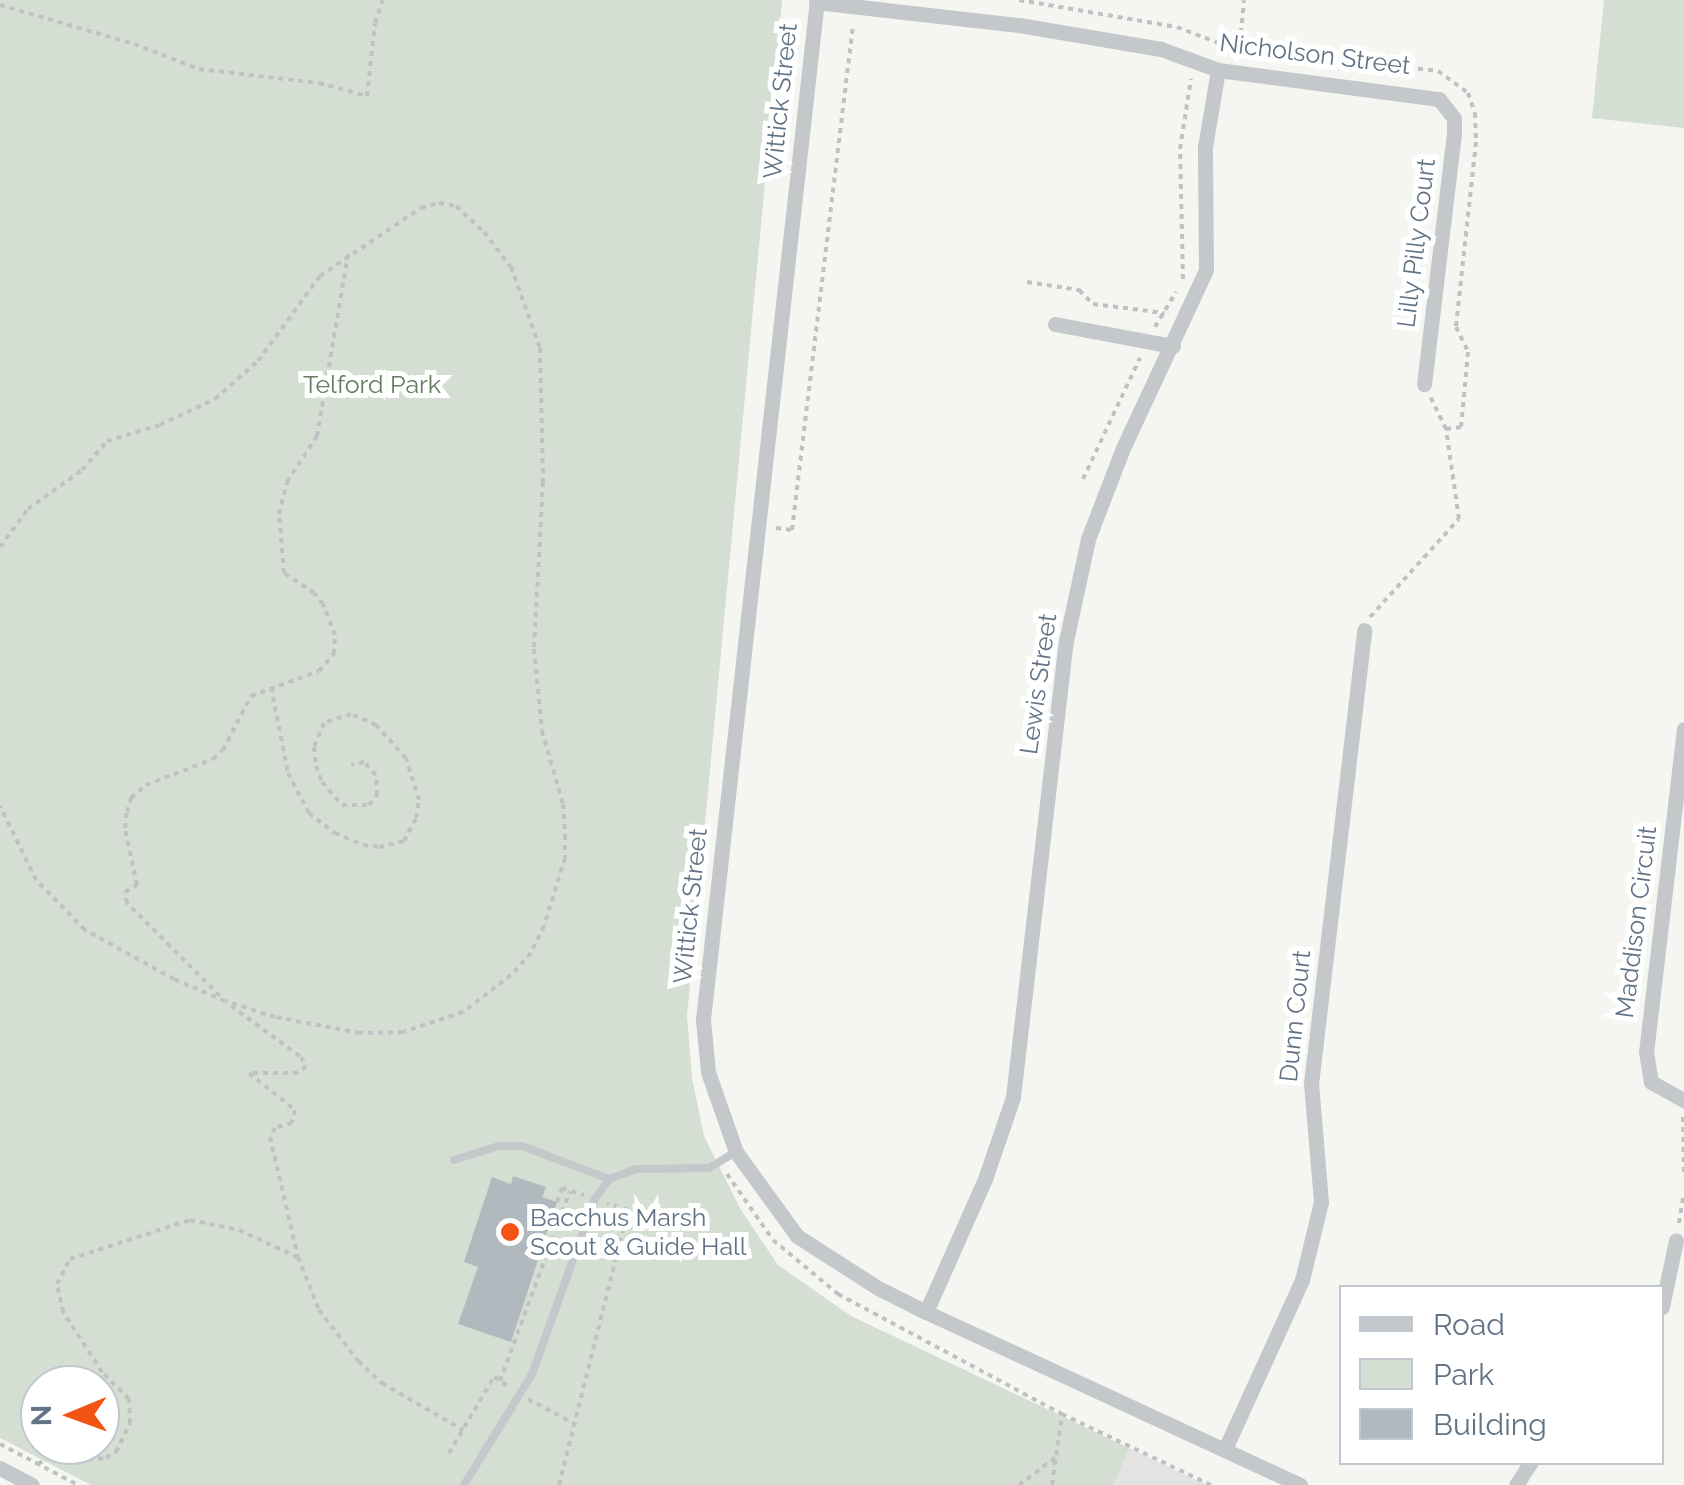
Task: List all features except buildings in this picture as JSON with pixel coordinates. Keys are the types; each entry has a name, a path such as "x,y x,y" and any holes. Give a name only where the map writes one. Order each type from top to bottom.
{"street":[{"name":"Nicholson Street","path":"816,1 1020,25 1161,49 1218,70 1423,93 1439,99 1449,109"},
{"name":"Wittick Street","path":"816,1 703,1020 708,1072 736,1152 797,1236 878,1288 926,1312 1300,1485"},
{"name":"Lewis Street","path":"926,1312 986,1179 1013,1097 1066,641 1088,539 1123,448 1206,270 1205,147 1218,70"},
{"name":"Lilly Pilly Court","path":"1424,384 1454,133 1449,109"},
{"path":"1056,324 1173,346"},
{"name":"Dunn Court","path":"1225,1448 1302,1280 1321,1202 1311,1084 1364,630"},
{"name":"Maddison Circuit","path":"1684,728 1646,1050 1651,1082 1684,1100"},
{"path":"1664,1298 1676,1240"},
{"path":"0,1468 32,1485"}],"lane":[{"path":"454,1160 500,1146 522,1146 609,1179"},
{"path":"464,1485 532,1374 596,1198 609,1179 636,1169 709,1168 736,1152"}],"path":[{"path":"0,6 134,44 198,69 319,82 367,96 375,24 382,0"},
{"path":"1019,0 1177,27 1239,51 1438,72 1468,92 1476,114 1476,142 1456,328 1468,352 1462,427 1446,428"},
{"path":"1238,72 1244,0"},
{"path":"758,526 792,530 854,6"},
{"path":"1082,478 1146,341 1183,278 1180,148 1198,36"},
{"path":"0,547 28,509 82,470 107,441 192,412 230,386 258,361 299,299 348,254 421,208 449,204 484,232 511,267 540,348 544,412 534,649 542,731 564,804 565,858 556,897 531,953 487,998 430,1026 360,1033 275,1017 174,980 85,930 36,880 0,806"},
{"path":"348,254 318,436 287,482 279,514 284,573 314,593 332,624 336,645 330,660 319,670 251,696 224,750 213,759 146,786 131,798 125,828 137,885 126,892 127,903 225,1001 301,1057 306,1066 298,1073 249,1072 295,1110 292,1123 275,1128 270,1137 298,1257 319,1310 358,1362 382,1383 463,1430"},
{"path":"1028,282 1079,290 1092,304 1164,313"},
{"path":"1364,630 1373,609 1459,518 1446,428 1424,384"},
{"path":"271,688 288,774 309,813 334,833 363,844 379,848 404,842 419,800 406,758 376,725 351,714 324,723 314,747 316,766 322,782 342,805 369,805 377,795 376,775 364,762 351,765"},
{"path":"1684,1113 1680,1130 1684,1174"},
{"path":"557,1202 562,1188 628,1210 559,1485"},
{"path":"500,1381 570,1191"},
{"path":"1676,1240 1684,1194"},
{"path":"97,1365 63,1312 57,1284 70,1259 190,1220 239,1230 298,1257"},
{"path":"120,1390 129,1399 130,1423 120,1444"},
{"path":"1052,1485 1062,1414"},
{"path":"1019,1485 1028,1482 1056,1457"},
{"path":"40,1465 78,1485"}],"shaded area":[{"path":"1129,1448 1207,1485 1114,1485"}],"green space":[{"name":"Telford Park","path":"0,0 782,0 687,1016 692,1078 704,1136 741,1210 778,1265 851,1316 1129,1448 1114,1485 91,1485 52,1465 120,1465 120,1365 20,1365 20,1448 0,1438"},
{"path":"1604,0 1684,0 1684,128 1592,118"}],"place":[{"name":"Bacchus Marsh Scout & Guide Hall","path":"510,1232"}]}
